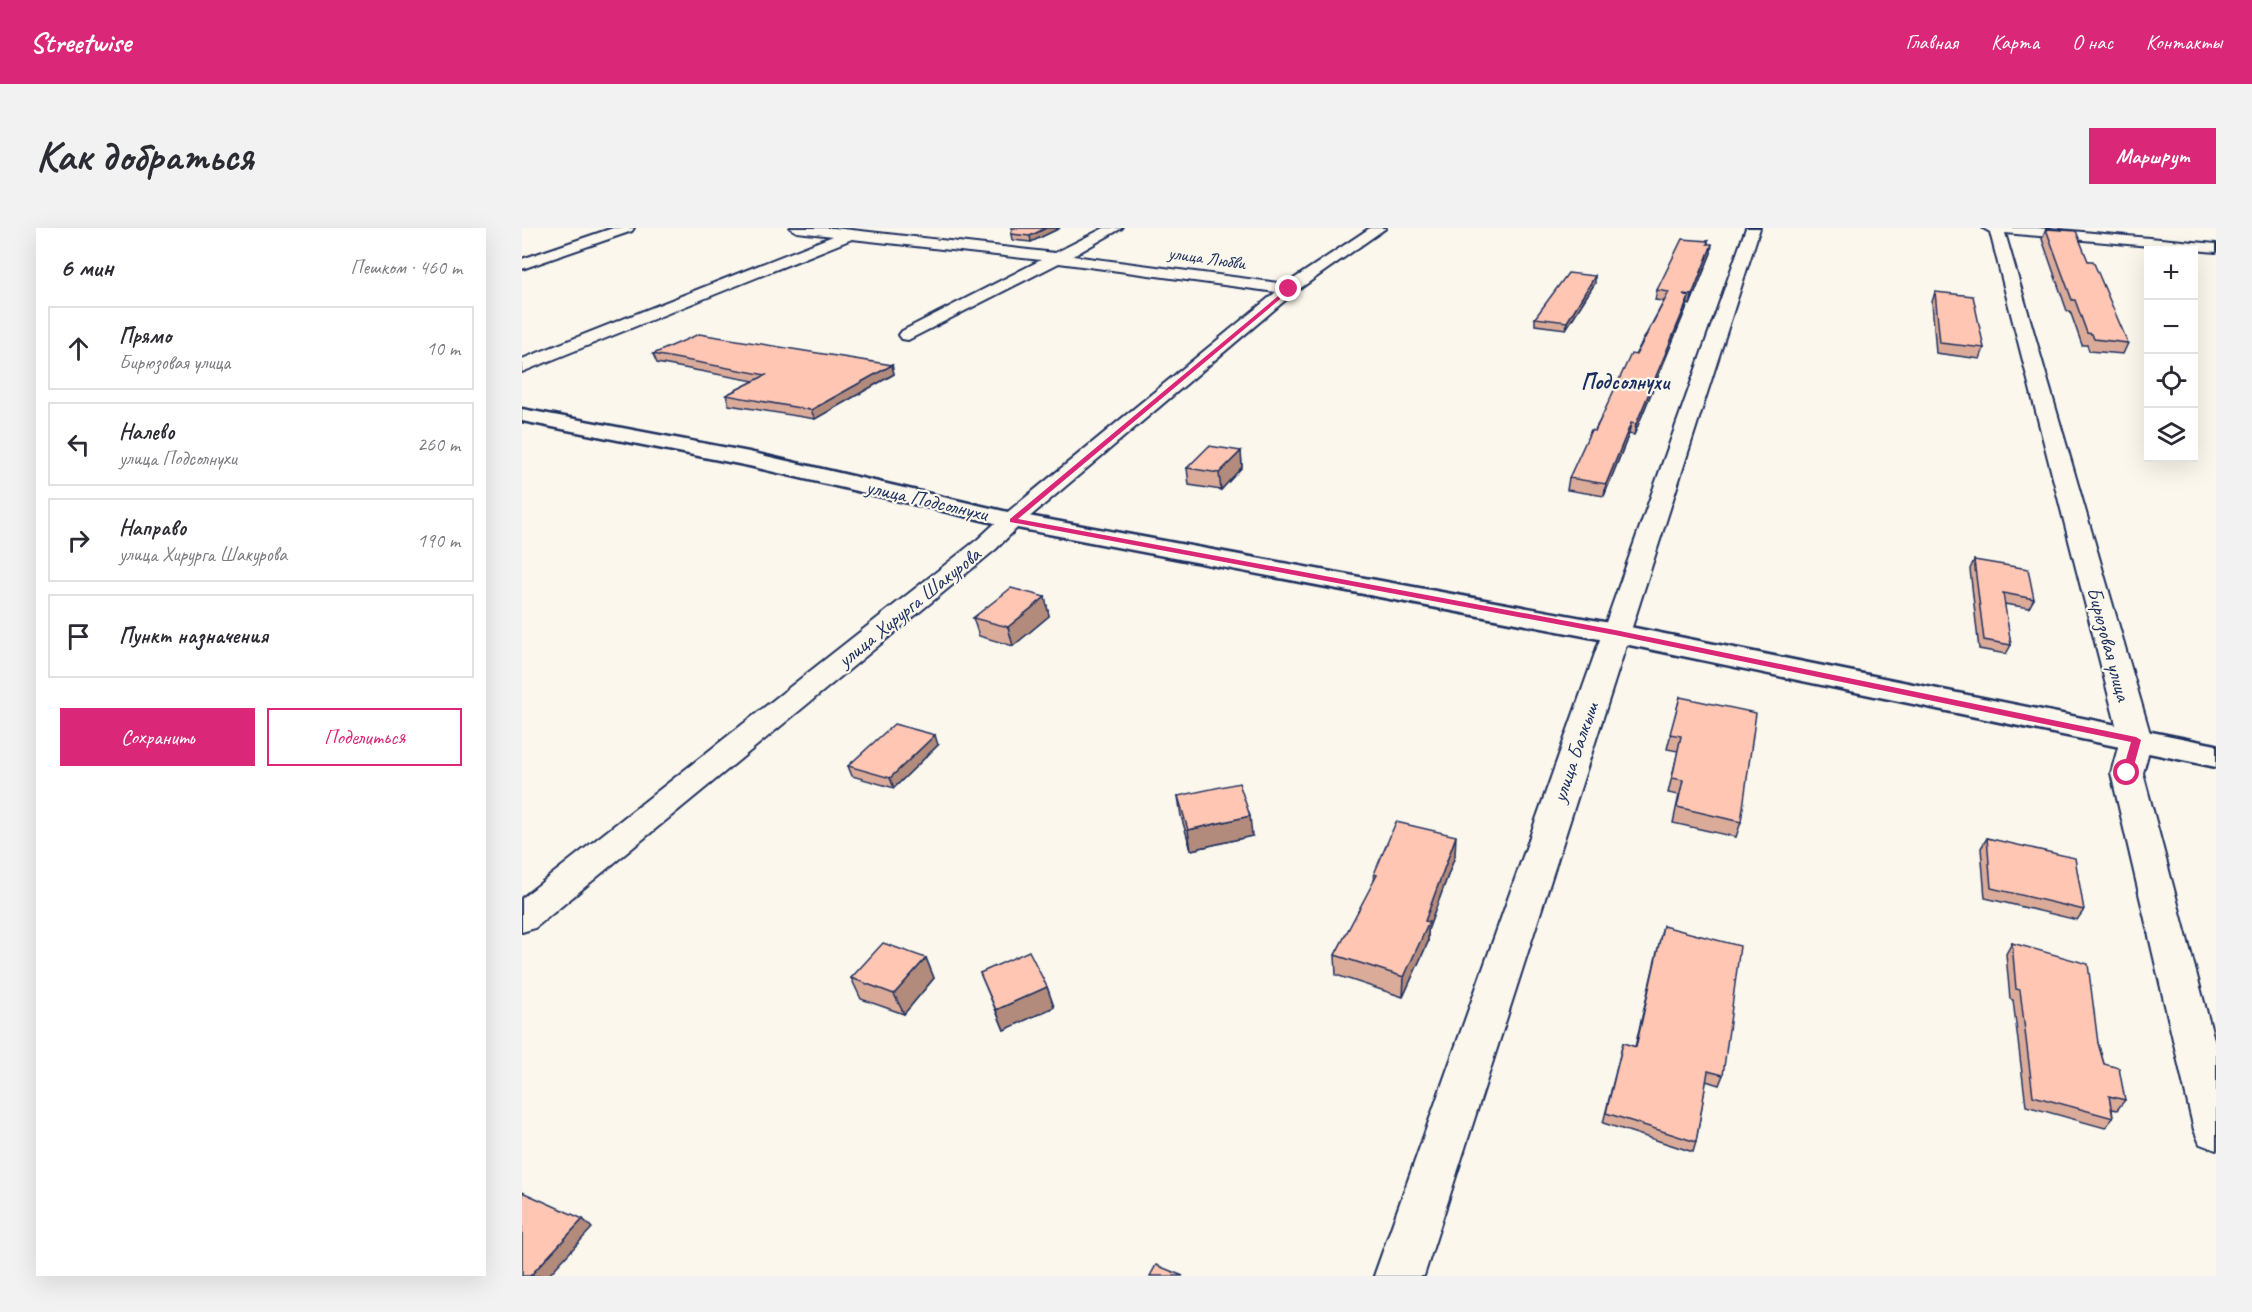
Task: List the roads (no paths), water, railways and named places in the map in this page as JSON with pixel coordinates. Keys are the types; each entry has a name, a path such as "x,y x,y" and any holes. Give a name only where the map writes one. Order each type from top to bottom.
{"street":[{"path":"522,264 627,228"},
{"name":"улица Любви","path":"797,228 858,231 1289,289"},
{"path":"908,335 1115,228"},
{"name":"улица Хирурга Шакурова","path":"522,918 987,544 1012,520 1289,289 1379,228"},
{"name":"улица Балкыш","path":"1399,1276 1753,228"},
{"path":"1990,228 2216,248"},
{"name":"Бирюзовая улица","path":"1996,228 2136,740"},
{"path":"522,366 858,231"},
{"name":"улица Подсолнухи","path":"522,416 750,459 1012,520 1615,633 2216,756"},
{"path":"2136,740 2127,773 2216,1130"}],"district":[{"name":"Подсолнухи","path":"1625,382"}]}
